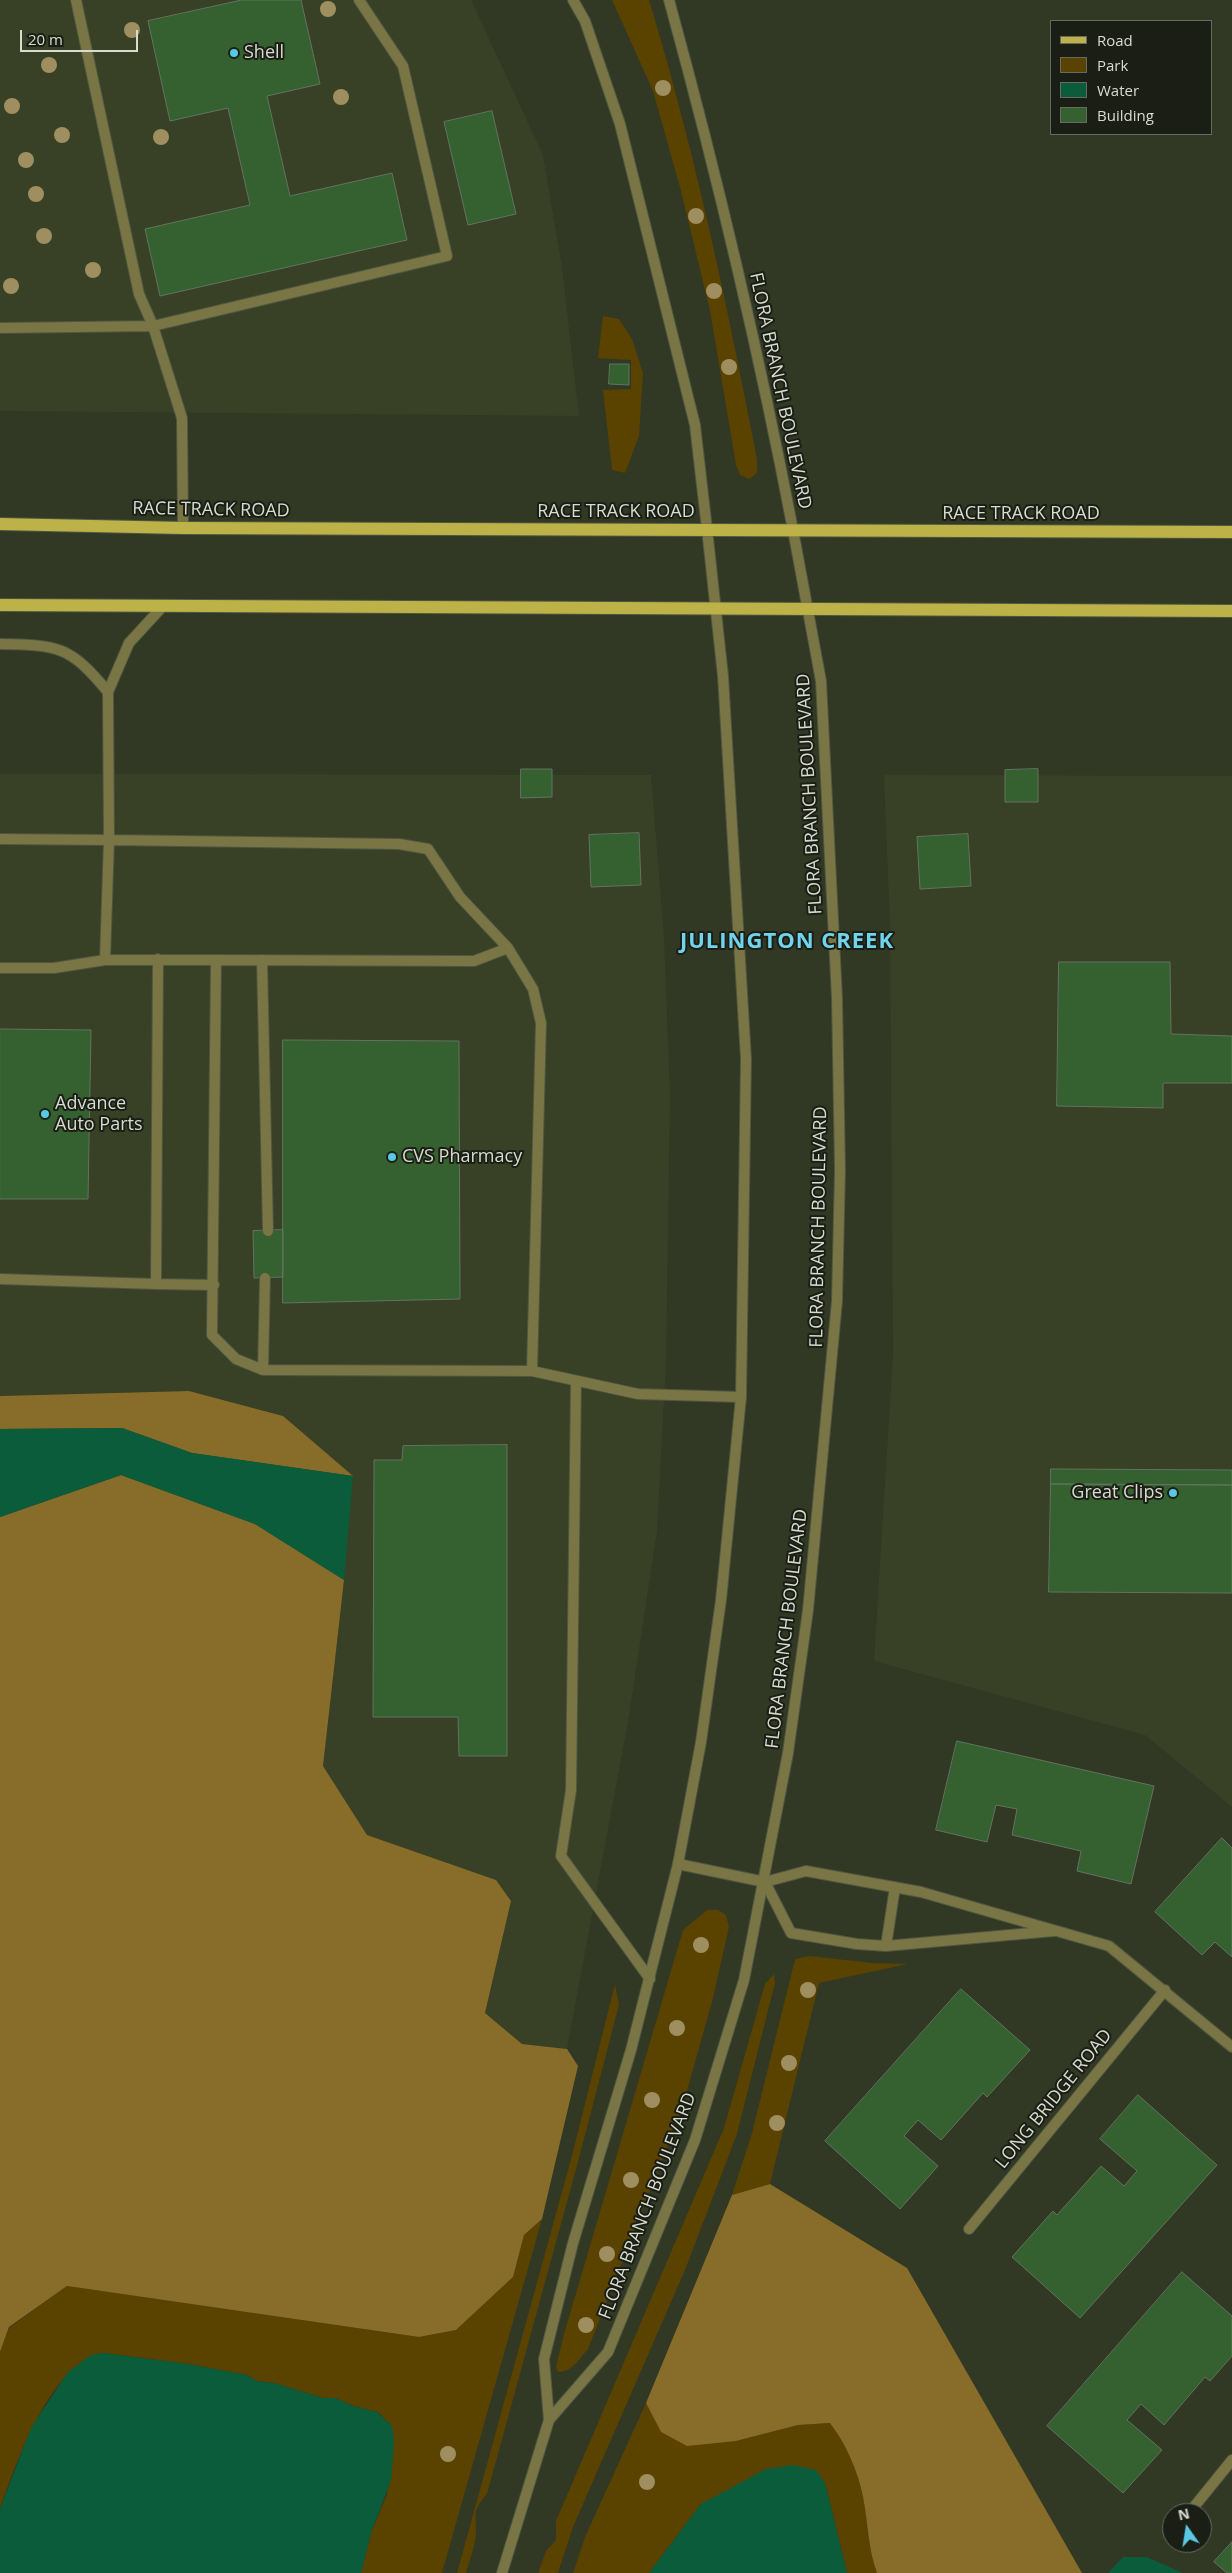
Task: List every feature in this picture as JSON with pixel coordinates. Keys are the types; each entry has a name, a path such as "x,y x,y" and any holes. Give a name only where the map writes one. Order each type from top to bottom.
{"main road":[{"name":"RACE TRACK ROAD","path":"0,524 183,528 1232,532"},
{"path":"0,605 1232,611"}],"street":[{"path":"76,0 139,294 153,326 182,418 183,528"},
{"path":"0,328 153,326 447,256 403,66 359,0"},
{"name":"FLORA BRANCH BOULEVARD","path":"502,2573 549,2420 544,2359 573,2243 631,2050 678,1864 701,1742 721,1600 741,1397 746,1059 732,801 717,608 695,425 620,124 584,21 574,0"},
{"name":"FLORA BRANCH BOULEVARD","path":"549,2420 608,2352 695,2140 744,1980 765,1882 788,1753 808,1610 836,1301 840,1170 838,998 821,681 809,609 771,416 719,189 669,0"},
{"path":"105,960 108,840 108,692 129,643 163,606"},
{"path":"0,644 45,645 68,654 86,666 108,692"},
{"path":"0,838 399,844 428,849 460,896 508,948 533,989 540,1023 532,1371"},
{"path":"0,968 54,968 105,960 158,959 474,961 508,948"},
{"path":"156,1284 158,959"},
{"path":"216,960 212,1335 236,1358 263,1370 532,1371 638,1394 741,1397"},
{"path":"262,960 268,1231"},
{"path":"263,1370 265,1278"},
{"path":"0,1279 214,1285"},
{"path":"576,1381 571,1790 560,1856 650,1979"},
{"path":"678,1864 765,1882 806,1871 921,1892 1060,1930 1109,1946 1232,2046"},
{"path":"765,1882 791,1933 857,1944 886,1946 1060,1930"},
{"path":"886,1946 896,1888"},
{"name":"LONG BRIDGE ROAD","path":"969,2229 1165,1990"},
{"path":"1196,2503 1232,2460"}],"shaded area":[{"path":"0,0 471,0 543,155 562,267 579,416 0,411"},
{"path":"0,774 651,775 664,936 670,1095 666,1363 657,1531 628,1722 567,2049 522,2044 485,2013 511,1901 496,1880 367,1835 323,1766 344,1580 121,1475 0,1517 0,1429 283,1416 189,1391 0,1396"},
{"path":"884,775 1232,776 1232,1807 1145,1735 874,1661 893,1355 890,928"},
{"path":"189,1391 283,1416 353,1476 192,1453 122,1428 0,1429 0,1396"},
{"path":"121,1475 255,1524 344,1580 323,1766 367,1835 496,1880 511,1901 485,2013 522,2044 567,2049 578,2066 542,2219 524,2235 513,2277 456,2330 419,2337 67,2286 9,2327 0,2352 0,1517"},
{"path":"770,2184 907,2268 1082,2573 877,2573 858,2477 846,2449 830,2423 798,2425 736,2441 687,2446 661,2432 646,2403 732,2195"}],"green space":[{"path":"612,0 649,0 666,57 709,228 746,401 757,459 757,473 749,479 740,475 736,465 710,311 681,191 653,91"},
{"path":"603,316 619,319 632,339 643,373 639,436 625,473 612,470 603,390 631,389 631,360 598,358"},
{"path":"707,1910 718,1910 726,1915 729,1927 713,1998 682,2109 588,2349 571,2367 563,2372 558,2372 556,2367 564,2334 683,1930"},
{"path":"810,1956 872,1963 908,1964 819,1983 770,2184 732,2195 752,2133 795,1959"},
{"path":"774,1974 775,1983 737,2134 685,2270 573,2527 558,2573 538,2573 546,2551 556,2540 556,2521 724,2128 765,1984"},
{"path":"615,1984 619,2005 578,2162 487,2494 477,2509 476,2534 472,2554 466,2573 457,2573 571,2159"},
{"path":"542,2219 442,2573 361,2573 371,2533 387,2494 392,2426 378,2412 353,2406 336,2398 323,2398 274,2383 256,2381 247,2375 188,2364 103,2353 84,2360 67,2375 52,2394 38,2417 16,2466 0,2509 0,2352 9,2328 67,2286 419,2337 456,2330 513,2277 524,2235"},
{"path":"646,2403 661,2432 736,2441 798,2425 830,2423 855,2467 863,2497 872,2555 877,2573 847,2573 825,2483 701,2504 649,2573 573,2573 585,2537"}],"water":[{"path":"122,1428 192,1453 353,1476 344,1580 255,1524 121,1475 0,1517 0,1429"},
{"path":"103,2353 188,2364 247,2375 256,2381 274,2383 323,2398 336,2398 353,2406 377,2412 392,2426 394,2441 391,2480 371,2533 361,2573 0,2573 0,2509 31,2428 68,2372 91,2355"},
{"path":"793,2465 816,2470 825,2483 847,2573 649,2573 701,2504 766,2469"},
{"path":"1123,2557 1147,2557 1183,2573 1108,2573"}],"building":[{"path":"242,0 301,0 320,84 267,96 290,196 392,173 407,240 160,296 145,229 250,205 228,108 170,121 148,21"},
{"path":"492,111 516,214 468,225 444,122"},
{"path":"610,364 629,364 629,385 609,384"},
{"path":"521,769 552,769 552,797 521,798"},
{"path":"1038,769 1038,802 1005,802 1005,770"},
{"path":"639,833 641,885 591,887 589,835"},
{"path":"968,834 971,886 920,889 917,837"},
{"path":"1059,962 1170,962 1171,1034 1232,1036 1232,1083 1163,1083 1163,1108 1057,1106"},
{"name":"Advance Auto Parts","path":"0,1029 91,1030 88,1199 0,1199"},
{"path":"283,1040 459,1041 460,1299 283,1303"},
{"path":"283,1230 283,1277 254,1278 253,1231"},
{"path":"507,1445 507,1756 459,1756 458,1717 373,1717 374,1460 402,1460 403,1446"},
{"path":"1051,1469 1232,1470 1232,1485 1051,1484"},
{"path":"1051,1484 1232,1485 1232,1593 1049,1592"},
{"path":"957,1741 1154,1786 1131,1884 1077,1871 1081,1851 1012,1835 1017,1809 996,1805 987,1842 936,1830"},
{"path":"1222,1838 1232,1848 1232,1957 1215,1942 1202,1955 1155,1912"},
{"path":"961,1989 1030,2050 987,2097 983,2093 941,2140 918,2120 904,2136 938,2166 900,2209 825,2141"},
{"path":"1138,2095 1217,2165 1080,2318 1012,2257 1053,2211 1057,2215 1101,2166 1124,2186 1137,2171 1100,2139"},
{"path":"1182,2272 1232,2316 1232,2356 1210,2381 1205,2377 1164,2425 1141,2404 1127,2420 1162,2450 1123,2493 1047,2426"},
{"path":"1232,2542 1232,2573 1227,2573 1214,2562"}],"place":[{"name":"Shell","path":"234,53"},
{"name":"Advance Auto Parts","path":"45,1114"},
{"name":"CVS Pharmacy","path":"392,1157"},
{"name":"Great Clips","path":"1173,1493"}],"district":[{"name":"JULINGTON CREEK","path":"787,942"}]}
